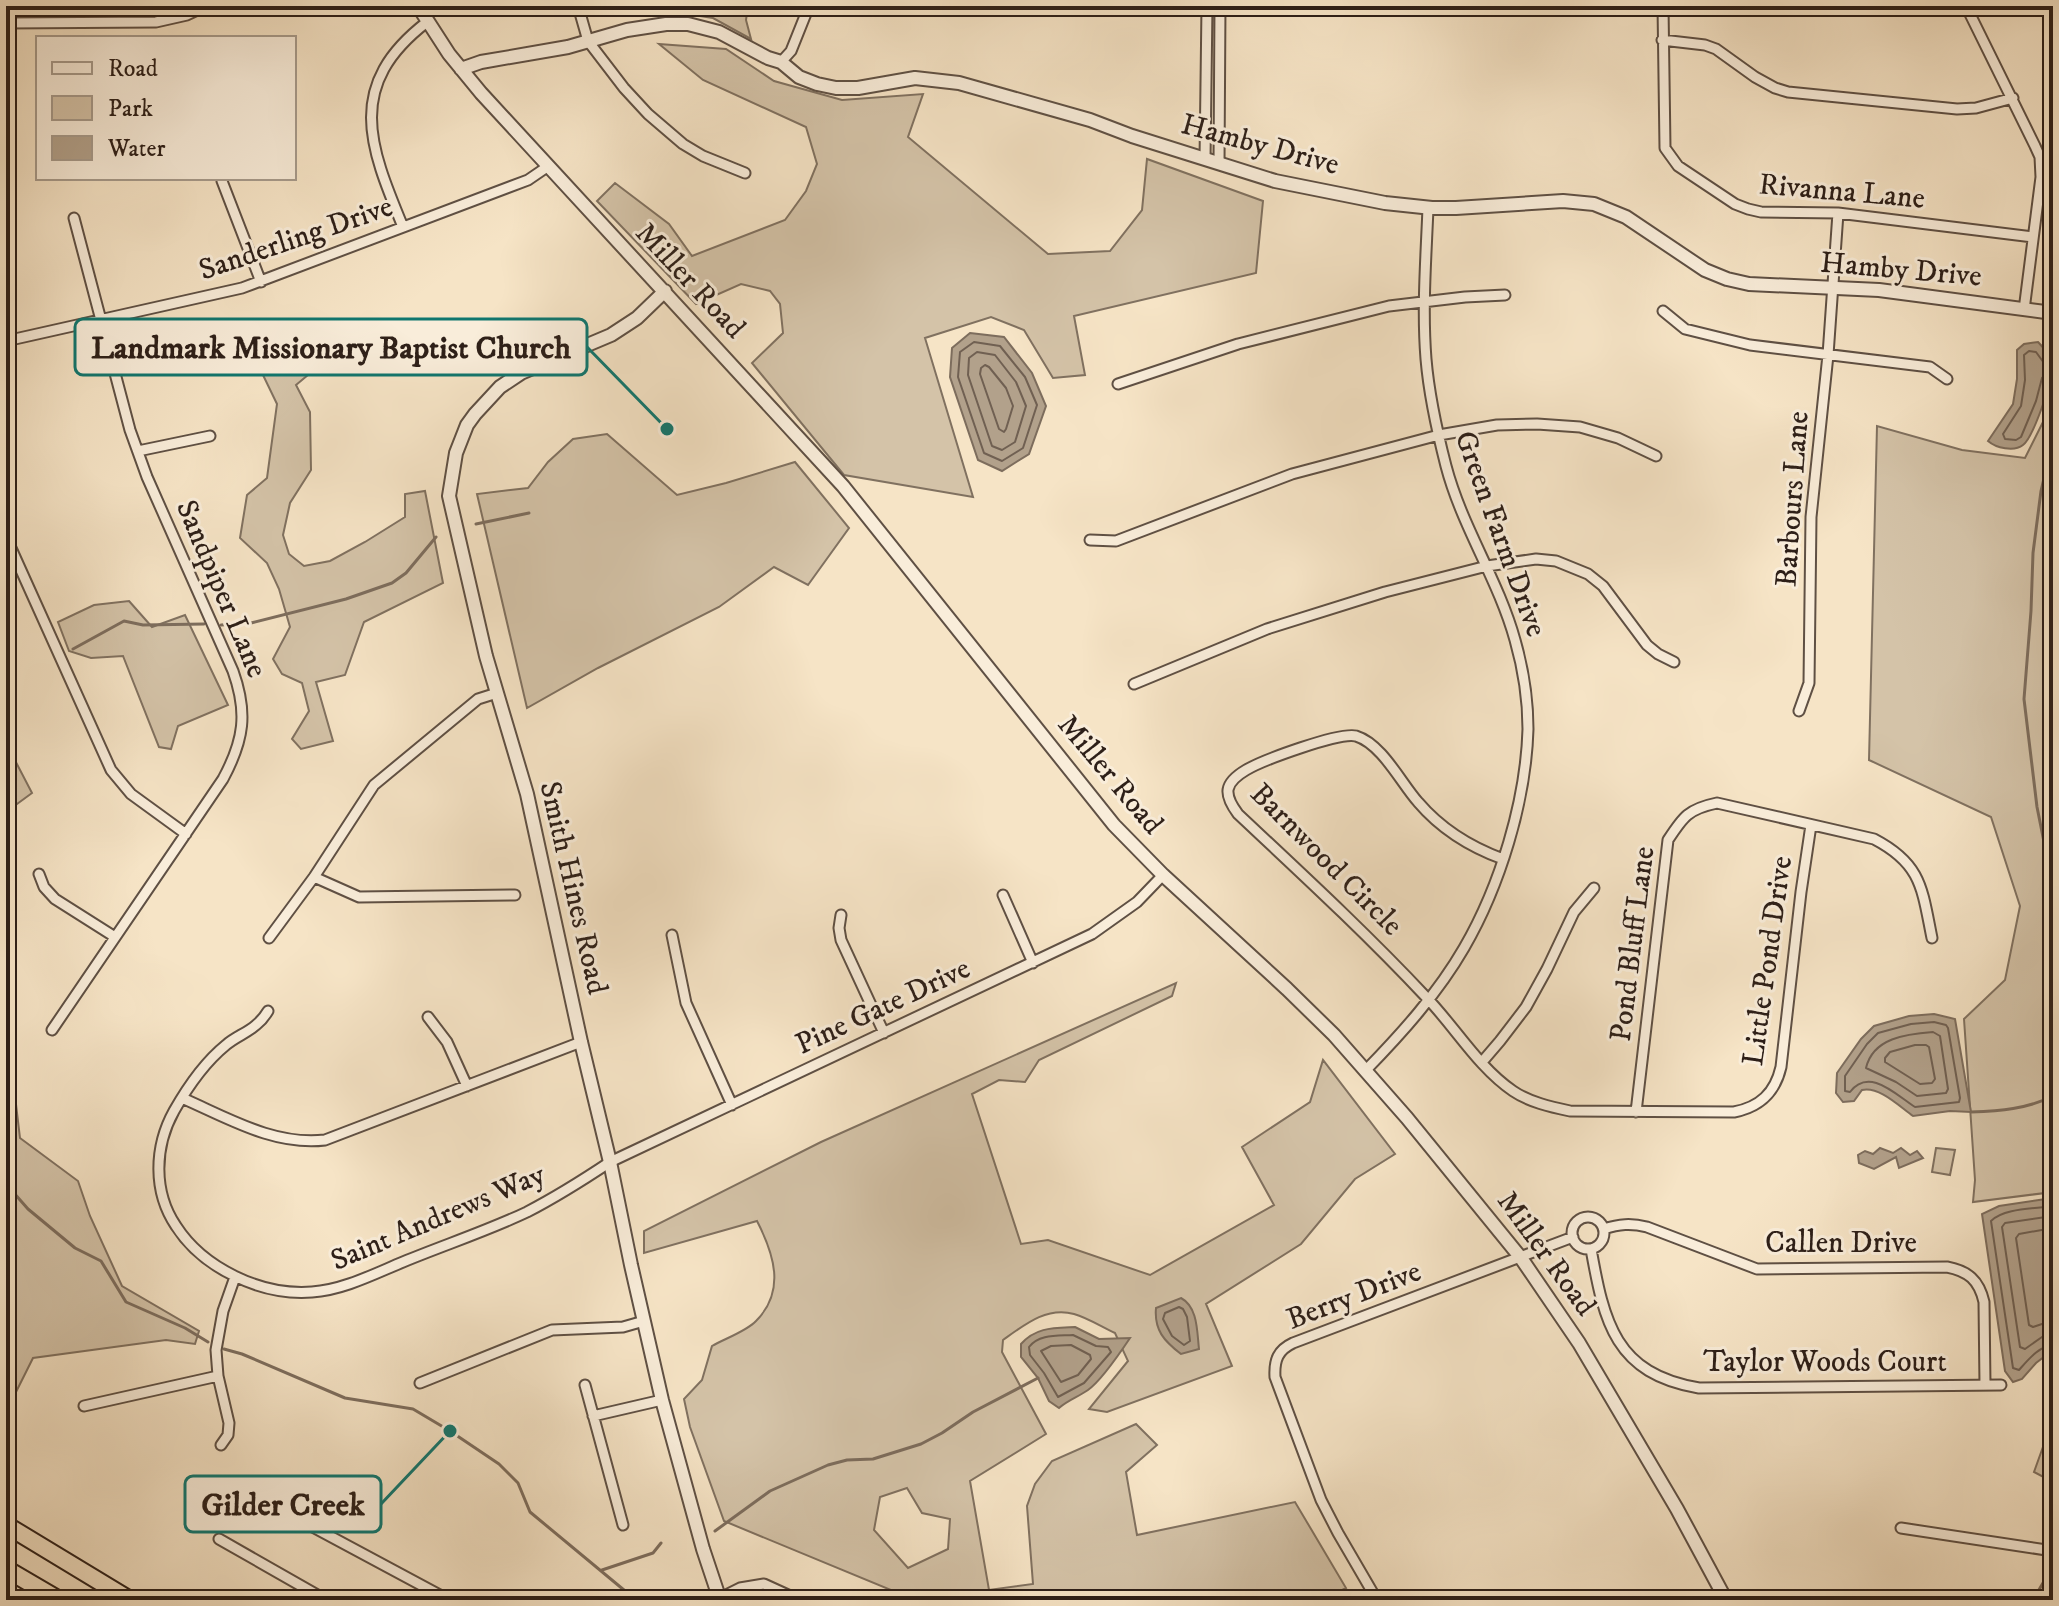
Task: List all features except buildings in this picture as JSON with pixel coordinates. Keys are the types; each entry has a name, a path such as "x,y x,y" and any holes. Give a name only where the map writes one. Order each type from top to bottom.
{"highway":[{"path":"6,1525 130,1600"},
{"path":"6,1569 59,1600"}],"street":[{"path":"6,23 156,22 187,15 206,6"},
{"name":"Miller Road","path":"418,6 461,69 547,167 843,486 1134,847 1334,1035 1521,1258 1579,1343 1677,1509 1726,1600"},
{"path":"578,6 588,41 624,88 666,131 703,156 745,173"},
{"path":"781,62 791,51 809,6"},
{"path":"1205,159 1207,6"},
{"path":"1219,164 1220,6"},
{"name":"Rivanna Lane","path":"1663,6 1665,148 1678,166 1735,204 1761,212 1838,213 2033,237"},
{"path":"1966,6 2013,98 2041,166 2024,310"},
{"path":"403,227 379,163 371,111 378,82 393,55 412,33 427,22"},
{"name":"Hamby Drive","path":"461,69 481,62 568,47 627,30 688,24 719,32 781,62 799,77 817,84 858,88 915,78 959,83 1090,120 1275,181 1385,203 1428,208 1563,201 1594,204 1626,217 1694,263 1727,279 1769,286 1879,290 2053,313"},
{"path":"1662,40 1716,49 1755,77 1788,92 1957,109 1976,108 2013,98"},
{"name":"Sanderling Drive","path":"6,341 261,282 528,180 547,167"},
{"path":"222,181 261,282"},
{"name":"Green Farm Drive","path":"1366,1070 1429,999 1464,949 1484,909 1503,859 1523,786 1528,728 1524,682 1503,602 1457,501 1434,417 1426,363 1428,208"},
{"name":"Barbours Lane","path":"1799,711 1809,683 1811,517 1834,288 1838,213"},
{"name":"Sandpiper Lane","path":"52,1030 223,779 241,733 242,703 233,671 147,477 127,422 74,218"},
{"name":"Smith Hines Road","path":"665,291 637,318 611,335 521,373 500,387 475,414 462,438 456,453 449,496 486,656 527,794 662,1400 720,1599"},
{"path":"1118,384 1238,344 1389,306 1505,295"},
{"path":"1663,311 1685,329 1750,345 1930,367 1947,379"},
{"path":"1090,540 1116,541 1292,474 1439,435 1497,425 1580,427 1618,438 1656,456"},
{"path":"138,451 210,436"},
{"path":"6,537 111,770 131,794 186,834"},
{"path":"1134,684 1267,629 1385,592 1487,566 1536,559 1556,561 1588,574 1603,586 1647,645 1674,662"},
{"path":"269,938 314,877 374,785 478,699 497,693"},
{"name":"Barnwood Circle","path":"1429,999 1238,814 1229,802 1227,791 1231,782 1251,767 1326,740 1353,735 1366,741 1382,755 1418,802 1451,833 1503,859"},
{"name":"Pond Bluff Lane","path":"1636,1112 1668,840 1681,820 1698,807 1717,803 1874,839 1900,855 1917,880 1932,938"},
{"name":"Little Pond Drive","path":"1429,999 1496,1077 1515,1093 1547,1106 1570,1111 1747,1110 1760,1103 1772,1090 1781,1067 1811,825"},
{"path":"39,874 44,887 55,899 115,937"},
{"name":"Pine Gate Drive","path":"610,1162 1092,934 1137,902 1163,875"},
{"path":"314,877 359,897 515,895"},
{"path":"1482,1062 1526,1007 1574,912 1594,888"},
{"path":"1003,895 1033,963"},
{"path":"841,915 841,940 884,1033"},
{"path":"672,935 686,1003 732,1105"},
{"name":"Saint Andrews Way","path":"268,1011 257,1025 233,1038 213,1057 182,1098 166,1129 158,1158 165,1205 174,1224 195,1250 235,1277 288,1292 335,1288 524,1213 610,1162"},
{"path":"428,1017 447,1042 467,1086"},
{"path":"182,1098 270,1135 313,1141 342,1135 581,1042"},
{"path":"1585,1217 1595,1218 1604,1229 1603,1240 1591,1249 1579,1246 1573,1237 1576,1222 1585,1217"},
{"name":"Callen Drive","path":"1604,1229 1635,1224 1647,1227 1757,1269 1959,1269 1974,1278 1984,1302 1985,1385"},
{"path":"1521,1258 1573,1237"},
{"name":"Taylor Woods Court","path":"1591,1249 1602,1307 1616,1338 1642,1367 1671,1382 1699,1388 2001,1385"},
{"name":"Berry Drive","path":"1377,1600 1338,1533 1314,1482 1277,1383 1274,1369 1279,1352 1293,1343 1521,1258"},
{"path":"221,1445 228,1435 229,1423 218,1376 217,1339 235,1277"},
{"path":"420,1383 552,1330 613,1328 644,1321"},
{"path":"84,1406 218,1376"},
{"path":"585,1385 623,1525"},
{"path":"593,1416 662,1400"},
{"path":"283,1511 449,1600"},
{"path":"1901,1528 2053,1551"},
{"path":"219,1539 326,1600"},
{"path":"720,1599 740,1588 764,1584 799,1600"}],"green space":[{"path":"639,6 748,6 746,20 751,39 713,18 680,13 640,16"},
{"path":"659,44 726,49 774,81 842,100 923,94 908,137 1048,254 1110,251 1142,210 1147,159 1263,201 1256,273 1074,316 1085,375 1053,378 1024,330 991,317 925,338 973,497 844,475 752,363 783,333 780,304 770,291 741,284 696,304 597,201 615,183 669,224 692,256 785,220 806,191 817,164 806,127 703,80"},
{"path":"353,329 366,349 320,365 296,385 310,412 311,470 290,503 283,535 289,554 304,566 330,561 405,517 405,494 425,491 443,583 364,622 345,675 316,682 333,741 301,749 292,739 309,711 302,683 282,674 273,659 290,627 279,589 267,563 240,538 247,495 267,478 277,404 263,375 239,361 239,348 279,345"},
{"path":"2053,402 2053,553 2044,678 2053,718 2053,1192 1973,1202 1975,1180 1964,1019 2005,980 2020,906 1991,817 1869,760 1877,426 1962,450 2025,458"},
{"path":"607,434 677,495 795,462 849,528 808,585 774,567 719,607 527,708 477,494 528,488 548,462 573,439"},
{"path":"129,601 152,627 185,615 228,705 178,726 171,749 159,747 123,656 91,658 69,651 58,622 94,605"},
{"path":"6,743 32,793 6,812"},
{"path":"1176,983 1172,996 1039,1060 1025,1082 999,1080 972,1094 1021,1244 1048,1240 1150,1275 1274,1205 1242,1147 1310,1102 1323,1060 1395,1154 1355,1179 1301,1244 1206,1304 1232,1366 1107,1412 1089,1409 1128,1361 1115,1333 1090,1320 1064,1312 1036,1318 1003,1340 1002,1352 1046,1434 970,1481 989,1590 1033,1584 1027,1506 1035,1484 1052,1461 1136,1424 1157,1445 1126,1472 1137,1535 1295,1502 1346,1588 1324,1600 915,1600 724,1521 690,1427 684,1399 702,1380 712,1346 747,1328 765,1309 774,1285 772,1259 757,1221 644,1253 644,1231 821,1142","holes":["907,1488 922,1513 950,1519 948,1549 908,1568 874,1530 880,1497"]},
{"path":"6,1086 15,1096 20,1138 78,1181 90,1216 122,1286 199,1331 195,1344 166,1340 33,1358 6,1412"},
{"path":"1936,1148 1955,1150 1950,1175 1932,1172"},
{"path":"2053,1419 2053,1482 2034,1472"}],"water":[{"path":"970,333 1004,337 1032,373 1046,406 1029,454 1002,471 978,460 950,377 952,348"},
{"path":"2038,342 2050,357 2052,369 2037,421 2023,445 2010,449 1996,446 1988,441 2013,404 2017,350 2024,344"},
{"path":"1934,1014 1955,1019 1971,1112 1950,1111 1913,1116 1889,1098 1868,1090 1862,1090 1854,1101 1843,1102 1836,1093 1837,1073 1874,1026 1909,1016"},
{"path":"1880,1148 1893,1153 1901,1148 1910,1155 1917,1151 1923,1158 1899,1168 1896,1157 1874,1169 1859,1163 1858,1155 1865,1151 1873,1154"},
{"path":"2053,1198 2053,1350 2022,1379 2013,1382 2005,1371 1982,1214 1999,1206"},
{"path":"1181,1298 1194,1314 1199,1349 1181,1354 1161,1334 1156,1308"},
{"path":"1075,1327 1099,1339 1130,1338 1093,1386 1059,1408 1049,1401 1038,1378 1021,1357 1021,1344 1039,1331"}],"waterway":[{"path":"2053,440 2041,491 2033,553 2024,699 2037,807 2053,887"},
{"path":"476,524 529,513"},
{"path":"221,625 251,623 346,599 392,583 406,573 436,537"},
{"path":"73,649 124,621 143,625 204,624"},
{"path":"1971,1112 2013,1108 2053,1096"},
{"path":"6,1184 28,1209 75,1248 101,1261 126,1302 185,1328 208,1342"},
{"path":"6,1277 6,1313"},
{"path":"224,1349 345,1398 413,1409 450,1431 499,1464 518,1483 530,1512 636,1600"},
{"path":"715,1531 770,1491 828,1465 847,1460 873,1459 921,1444 1038,1378"},
{"path":"602,1570 653,1553 661,1543"},
{"path":"2033,1600 2053,1566"}],"place":[{"name":"Landmark Missionary Baptist Church","path":"667,429"},
{"name":"Gilder Creek","path":"450,1431"}]}
